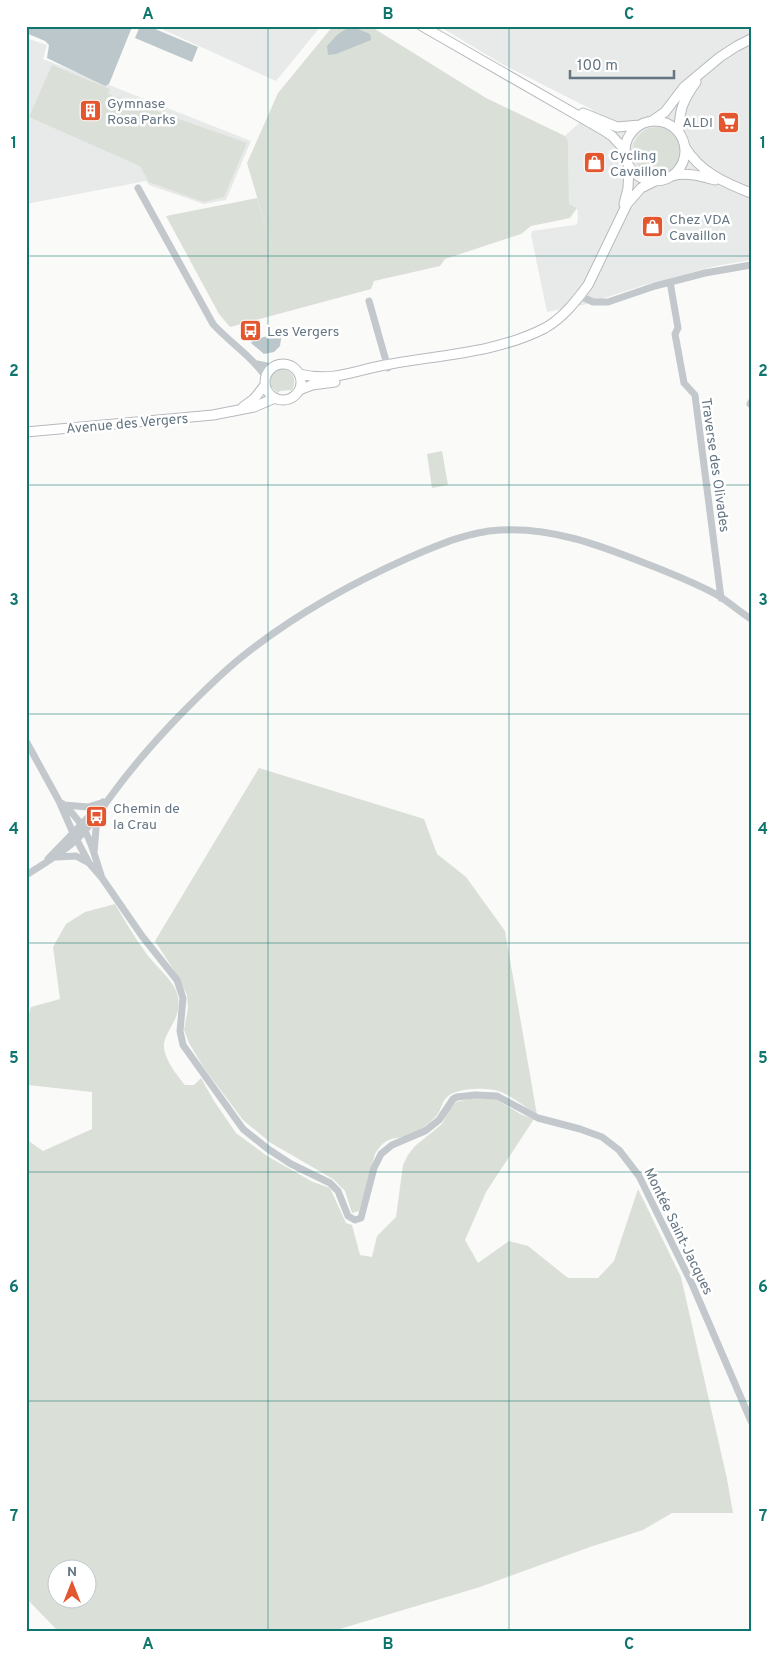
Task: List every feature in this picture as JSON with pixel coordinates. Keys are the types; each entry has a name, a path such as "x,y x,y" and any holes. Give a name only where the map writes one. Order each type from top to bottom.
{"main road":[{"path":"422,26 603,130 612,136 625,150"},
{"path":"545,96 617,127 640,125 652,121 665,112 684,87 728,51 751,39"},
{"path":"702,74 682,103 678,132 685,147 699,166 734,186"},
{"path":"652,121 664,122 678,132"},
{"path":"620,217 628,188 629,167 625,150 631,133 640,125"},
{"path":"671,177 682,164 685,147"},
{"path":"629,167 638,176 649,181 656,181 679,174 696,174 751,193"},
{"path":"299,374 318,378 388,367 498,345 548,326 562,316 588,284 620,217 636,193 656,181"},
{"path":"299,390 301,382 299,374 289,364 280,364 271,368 265,380 268,392 280,400 291,398 299,390 312,385 351,379 388,367"},
{"name":"Avenue des Vergers","path":"228,413 254,399 265,380"},
{"name":"Avenue des Vergers","path":"26,432 192,418 254,407 275,398"}],"street":[{"path":"138,188 213,324 229,342 257,364 271,368"},
{"path":"580,296 592,302 608,302 641,289 704,273 751,265"},
{"name":"Traverse des Olivades","path":"670,282 678,328 674,334 684,383 695,395 721,598"},
{"path":"369,300 388,367"},
{"path":"257,364 265,380"},
{"path":"26,875 57,856 97,816 148,750 187,708 241,657 263,640 341,591 397,563 457,538 500,530 529,530 555,533 602,546 695,584 721,598 751,619"},
{"path":"26,741 52,790 84,827 102,878"},
{"path":"84,827 102,803 111,796"},
{"path":"62,803 88,807 102,803"},
{"path":"62,803 75,836 89,863 102,878"},
{"path":"94,853 97,816"},
{"path":"42,865 75,836"},
{"path":"57,856 76,856 89,863"},
{"name":"Montée Saint-Jacques","path":"102,878 142,936 177,980 183,998 180,1031 183,1045 237,1122 262,1144 291,1164 330,1183 338,1191 351,1219 358,1219 362,1214 374,1168 381,1154 392,1145 425,1131 439,1120 453,1099 457,1097 475,1095 496,1096 538,1118 591,1132 602,1137 619,1150 639,1176 667,1232 710,1324 751,1421"}],"shaded area":[{"path":"26,26 132,27 109,84 105,86 47,58 49,45 45,41 26,33"},
{"path":"140,26 148,26 198,47 192,62 135,38"},
{"path":"155,26 321,26 276,81"},
{"path":"333,26 370,26 486,98 565,136 568,141 569,204 577,208 570,218 531,226 521,234 445,259 440,266 374,281 371,289 230,327 219,314 166,216 257,198 277,265 247,163 278,93"},
{"path":"439,26 751,26 751,260 716,266 641,286 583,305 547,312 531,235 532,231 577,224 577,208 569,204 568,141 565,136 593,110 502,64"},
{"path":"346,29 358,29 370,34 371,40 336,54 328,55 327,46 337,35"},
{"path":"26,38 47,45 43,59 251,141 226,200 204,204 149,185 146,181 26,204"},
{"path":"52,65 110,89 108,94 247,143 224,197 204,202 149,182 140,166 29,117"},
{"path":"652,127 662,127 674,134 681,146 681,156 674,168 662,175 652,175 644,171 637,164 633,156 633,146 637,138 644,131"},
{"path":"282,332 280,346 274,352 264,354 251,343 253,340"},
{"path":"279,369 284,369 293,375 294,386 292,390 280,391 278,393 271,387 271,376"},
{"path":"442,451 448,485 432,488 427,454"},
{"path":"259,768 424,819 437,854 466,877 505,931 537,1115 511,1097 496,1090 472,1089 450,1094 437,1115 420,1130 413,1134 385,1142 380,1147 375,1154 359,1211 352,1213 345,1191 333,1179 271,1143 243,1120 204,1068 189,1043 184,1030 188,1008 187,995 177,975 155,941"},
{"path":"115,904 146,953 165,974 176,991 179,1004 178,1011 164,1044 164,1049 171,1066 185,1085 194,1085 201,1078 236,1133 267,1156 313,1182 330,1188 346,1223 352,1225 360,1255 372,1257 377,1236 396,1217 403,1165 408,1155 415,1146 442,1124 450,1107 456,1102 469,1099 494,1098 522,1115 534,1119 486,1192 465,1240 478,1263 509,1241 528,1246 568,1278 598,1278 614,1261 638,1189 681,1277 733,1513 672,1513 643,1530 480,1587 333,1631 58,1631 26,1598 26,1139 43,1151 92,1129 92,1092 28,1085 26,1079 26,1025 31,1007 60,999 53,947 66,924 85,912"}],"place":[{"name":"Gymnase Rosa Parks","path":"91,111"},
{"name":"ALDI","path":"729,122"},
{"name":"Cycling Cavaillon","path":"594,163"},
{"name":"Chez VDA Cavaillon","path":"653,227"},
{"name":"Les Vergers","path":"251,331"},
{"name":"Chemin de la Crau","path":"97,816"}]}
